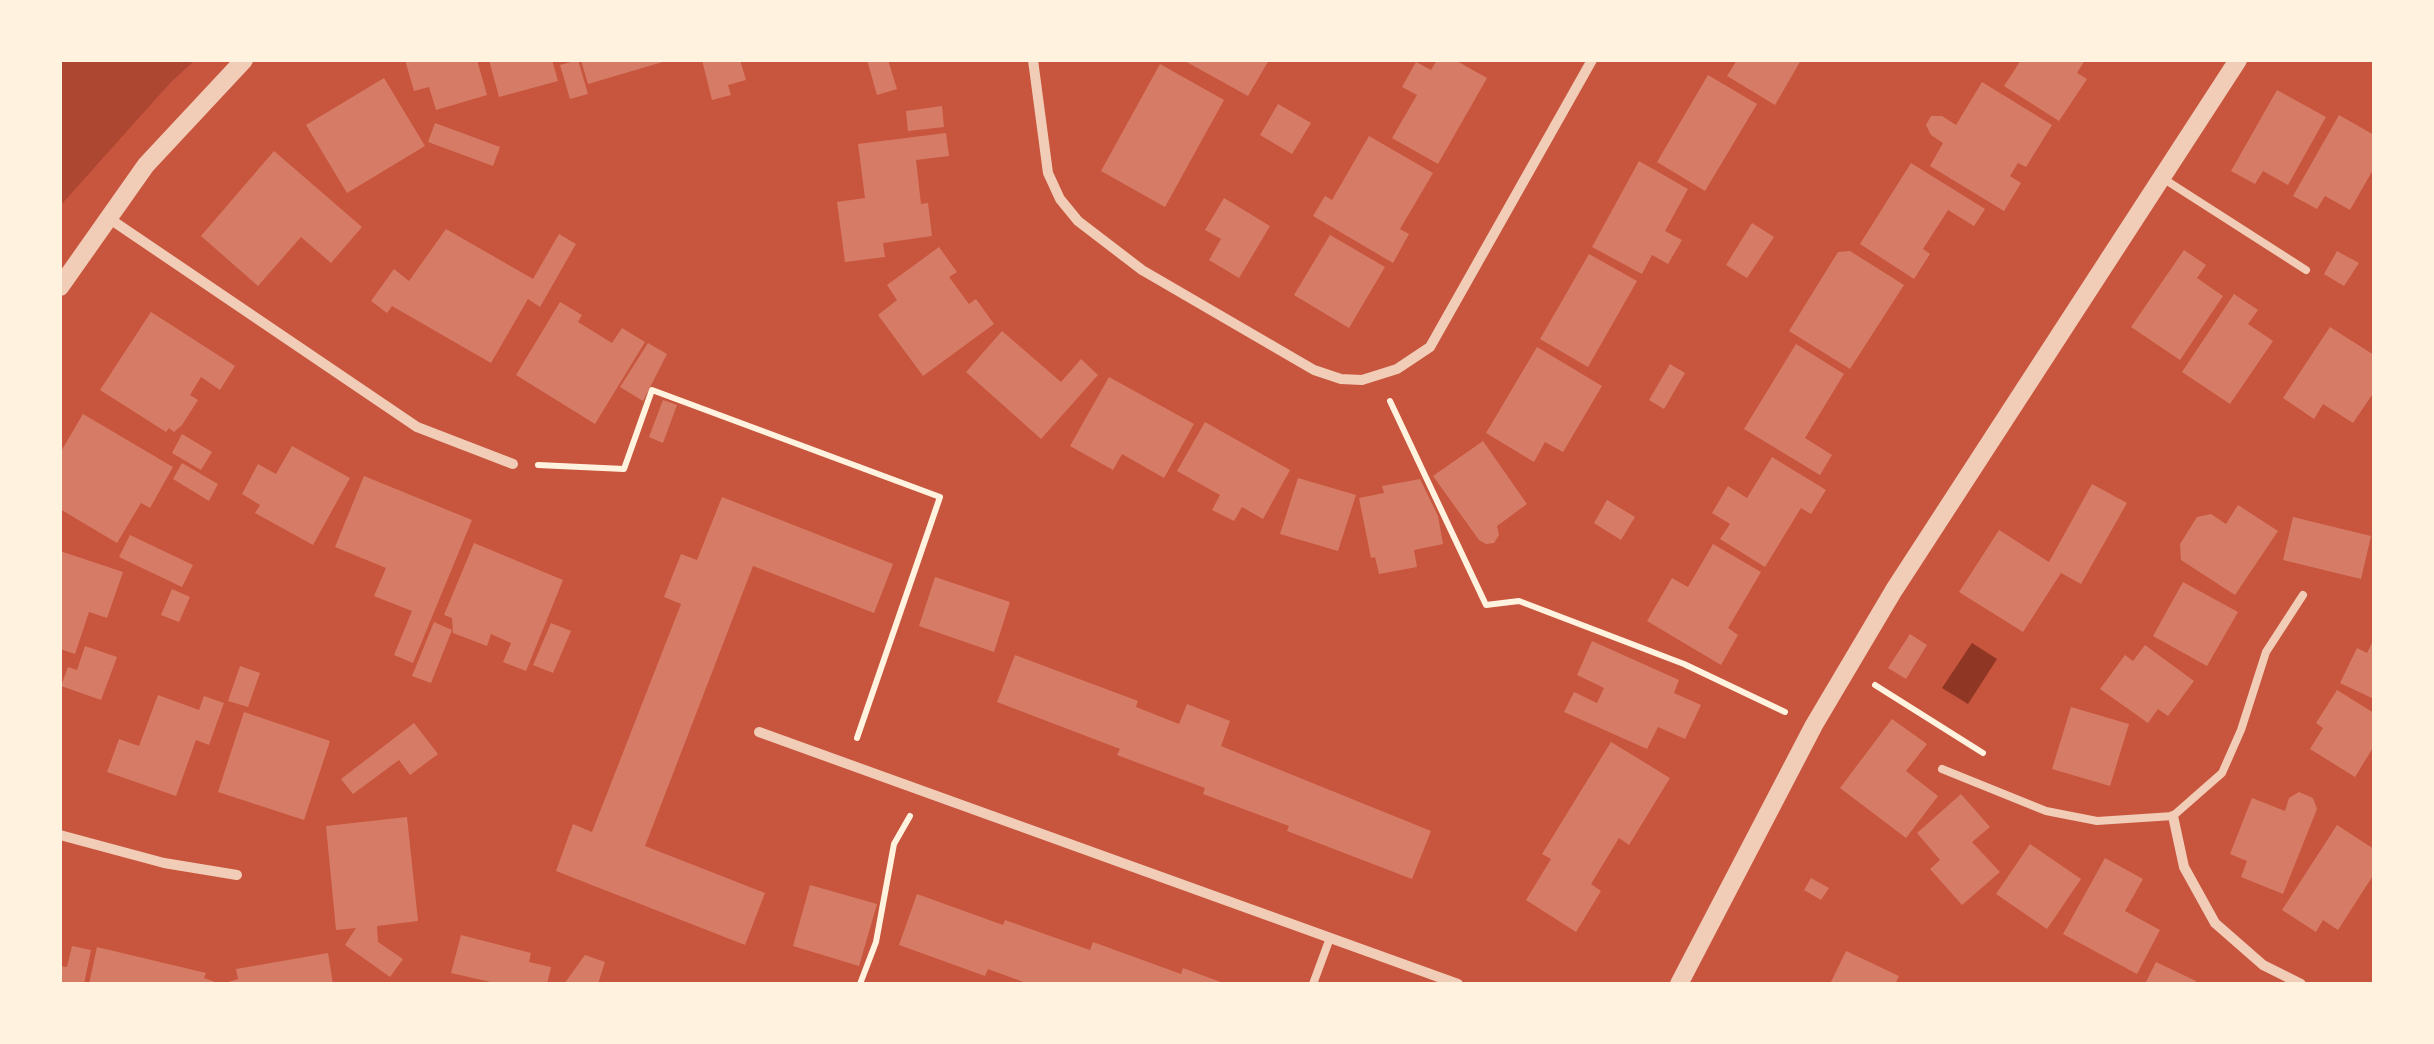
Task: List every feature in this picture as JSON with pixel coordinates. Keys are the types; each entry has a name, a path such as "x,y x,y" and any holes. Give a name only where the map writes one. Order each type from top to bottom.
{"street":[{"path":"60,287 159,150 244,60"},
{"path":"1033,60 1048,172 1060,199 1078,221 1142,270 1314,370 1341,379 1380,376 1430,347 1592,60"},
{"path":"1679,984 1814,725 1905,573 2238,60"},
{"path":"107,217 417,427 513,464"},
{"path":"759,732 1458,984"},
{"path":"2172,816 2184,868 2215,923 2263,966 2302,984"},
{"path":"60,835 164,863 238,875"}],"lane":[{"path":"2160,177 2306,270"},
{"path":"1942,769 2046,811 2097,821 2172,816 2222,774 2266,652 2303,594"},
{"path":"1314,984 1330,938"}],"path":[{"path":"1380,376 1486,605 1519,602 1684,664 1814,725"},
{"path":"513,464 624,470 652,390 940,497 848,764"},
{"path":"1848,668 1990,758"},
{"path":"860,984 876,942 894,844 923,794"}],"shaded area":[{"path":"60,60 195,60 60,206"},
{"path":"1972,643 1997,659 1968,704 1942,688"}],"building":[{"path":"405,60 477,60 487,95 436,110 429,87 414,91"},
{"path":"489,60 552,60 558,81 499,97"},
{"path":"578,60 588,94 570,99 560,65"},
{"path":"581,60 666,60 666,61 588,84"},
{"path":"702,60 740,60 746,80 728,85 731,95 712,100"},
{"path":"867,60 888,60 897,89 877,95"},
{"path":"1183,60 1269,60 1248,96"},
{"path":"1437,60 1455,60 1487,78 1438,164 1392,138 1417,95 1402,87 1416,62 1431,70"},
{"path":"1737,60 1801,60 1775,105 1727,76"},
{"path":"2021,60 2085,60 2077,73 2087,79 2059,121 2004,86"},
{"path":"1160,64 1224,100 1165,207 1101,171"},
{"path":"1708,75 1757,104 1705,191 1657,162"},
{"path":"384,78 425,146 347,193 306,125"},
{"path":"1982,82 2052,125 2026,167 2018,163 2010,176 2021,183 2004,211 1930,166 1943,143 1931,135 1926,125 1931,116 1942,116 1956,125"},
{"path":"2277,90 2326,117 2288,185 2263,171 2255,184 2231,171"},
{"path":"1278,104 1311,123 1292,154 1260,135"},
{"path":"942,106 944,127 908,131 906,111"},
{"path":"2339,115 2374,135 2374,168 2350,210 2325,196 2317,209 2293,196"},
{"path":"435,123 500,147 493,166 428,142"},
{"path":"946,133 949,156 916,160 921,204 928,203 932,236 883,243 885,257 845,262 837,202 865,198 858,144"},
{"path":"1369,136 1433,173 1400,229 1409,234 1393,263 1313,216 1325,196 1332,200"},
{"path":"274,151 362,227 331,263 301,237 258,286 201,236"},
{"path":"1639,161 1688,189 1665,231 1682,240 1668,264 1652,255 1642,274 1592,247"},
{"path":"1911,163 1985,209 1974,226 1948,210 1923,249 1930,254 1914,279 1860,244"},
{"path":"1224,198 1270,226 1239,278 1209,260 1221,239 1205,230"},
{"path":"1752,223 1774,237 1747,278 1726,265"},
{"path":"446,229 533,279 559,234 576,244 540,307 528,299 491,363 392,306 387,313 371,301 394,269 409,281"},
{"path":"1330,235 1385,267 1349,328 1294,295"},
{"path":"939,247 957,272 949,277 969,304 976,299 994,324 923,376 878,315 897,300 887,285"},
{"path":"2184,250 2206,265 2197,278 2223,296 2180,360 2131,327"},
{"path":"1850,251 1904,285 1850,369 1789,331 1838,252"},
{"path":"2337,251 2359,263 2344,286 2324,274"},
{"path":"1589,254 1637,281 1588,367 1540,339"},
{"path":"2234,294 2258,310 2248,324 2273,341 2230,404 2182,372"},
{"path":"560,302 582,315 578,322 612,343 622,328 645,342 595,424 516,375"},
{"path":"151,312 235,366 220,390 201,377 190,395 198,400 174,432 169,428 166,432 100,390"},
{"path":"2330,327 2374,355 2374,392 2353,423 2323,404 2314,419 2283,398"},
{"path":"1002,331 1061,382 1081,359 1098,375 1041,439 966,372"},
{"path":"648,343 667,354 643,401 620,387"},
{"path":"1796,344 1844,374 1805,438 1832,455 1820,475 1744,429"},
{"path":"1537,347 1602,386 1563,452 1545,442 1534,462 1486,433"},
{"path":"1670,364 1685,373 1664,409 1649,400"},
{"path":"1109,377 1194,424 1164,478 1122,454 1113,470 1070,446"},
{"path":"663,400 677,405 663,443 649,437"},
{"path":"83,414 173,467 150,508 141,503 117,543 60,509 60,453"},
{"path":"1205,422 1290,470 1263,519 1242,507 1234,521 1212,510 1220,495 1177,471"},
{"path":"182,434 212,452 201,470 172,453"},
{"path":"1483,441 1527,504 1497,526 1499,535 1494,543 1486,544 1479,540 1433,476"},
{"path":"292,446 350,478 313,545 255,513 260,505 242,494 258,464 276,474"},
{"path":"1772,457 1826,490 1811,514 1801,508 1765,567 1720,539 1730,524 1712,513 1728,486 1747,498"},
{"path":"182,463 218,484 209,501 173,479"},
{"path":"364,476 472,520 413,663 394,655 412,611 374,596 386,568 335,547"},
{"path":"1298,478 1356,495 1338,551 1280,534"},
{"path":"1420,479 1438,516 1443,544 1414,550 1417,567 1379,574 1375,557 1371,558 1359,498 1384,493 1382,486"},
{"path":"2092,484 2127,503 2081,584 2061,573 2023,632 1959,592 1999,530 2049,562"},
{"path":"722,497 893,564 874,613 753,566 645,846 765,893 745,945 556,871 573,824 592,832 681,604 664,597 681,554 697,560"},
{"path":"1607,500 1635,517 1621,540 1594,523"},
{"path":"2238,505 2278,531 2235,595 2181,560 2180,544 2197,517 2211,514 2226,524"},
{"path":"2293,517 2371,536 2361,579 2283,560"},
{"path":"130,535 193,565 182,587 119,557"},
{"path":"474,543 563,580 526,671 503,662 511,643 491,634 487,646 453,633 452,618 444,615"},
{"path":"1713,544 1761,572 1728,628 1738,635 1721,665 1647,621 1672,578 1688,587"},
{"path":"60,551 123,572 107,618 89,612 75,654 60,649"},
{"path":"935,577 1010,602 994,652 919,626"},
{"path":"2183,582 2238,612 2207,666 2153,636"},
{"path":"172,589 190,597 179,622 161,615"},
{"path":"434,622 452,630 431,683 412,676"},
{"path":"551,623 571,631 553,673 533,665"},
{"path":"1910,634 1927,645 1906,679 1888,668"},
{"path":"2374,639 2374,699 2340,683 2357,648 2367,653"},
{"path":"1592,641 1679,680 1674,693 1701,705 1685,739 1658,727 1647,749 1564,712 1574,692 1597,703 1604,688 1577,675"},
{"path":"2145,645 2194,681 2168,716 2158,709 2148,723 2100,689 2125,655 2133,661"},
{"path":"85,646 117,657 101,700 61,686 68,667 77,670"},
{"path":"1015,655 1138,701 1136,707 1179,724 1187,704 1230,721 1221,746 1431,831 1412,879 1203,794 1205,788 1117,755 1120,749 997,702"},
{"path":"240,666 260,673 248,707 228,701"},
{"path":"2337,690 2374,713 2374,746 2355,777 2310,749 2323,728 2316,723"},
{"path":"158,695 199,710 204,696 224,703 209,745 196,740 176,796 107,772 119,739 139,746"},
{"path":"2071,707 2129,724 2110,786 2052,769"},
{"path":"244,712 330,741 304,820 218,792"},
{"path":"1892,719 1927,744 1906,771 1938,796 1906,838 1840,788"},
{"path":"414,723 438,754 410,775 399,760 353,794 341,779"},
{"path":"1611,742 1670,778 1629,845 1619,838 1591,884 1601,891 1576,932 1526,900 1551,859 1542,854"},
{"path":"2299,792 2313,798 2317,809 2283,894 2241,877 2247,861 2230,854 2252,798 2285,811 2289,798"},
{"path":"1961,794 1990,827 1972,842 2000,872 1962,905 1930,869 1940,860 1917,833"},
{"path":"407,817 418,921 377,926 378,942 403,959 390,977 345,945 356,928 336,930 326,826"},
{"path":"2337,825 2374,849 2374,874 2338,930 2323,920 2316,932 2282,910"},
{"path":"2030,844 2081,879 2047,929 1996,894"},
{"path":"2105,858 2143,879 2125,911 2160,930 2137,974 2063,934"},
{"path":"1811,878 1829,888 1821,900 1804,890"},
{"path":"810,885 877,904 859,966 793,946"},
{"path":"917,894 1003,925 1005,920 1090,950 1093,942 1181,974 1183,968 1226,984 1029,984 988,969 985,976 899,945"},
{"path":"461,935 531,953 529,962 551,967 547,984 499,984 451,973"},
{"path":"72,946 91,950 84,984 60,984 60,966 67,967"},
{"path":"97,947 206,973 204,978 221,984 89,984"},
{"path":"1846,951 1899,976 1895,984 1830,984"},
{"path":"328,953 333,984 222,984 238,979 236,969"},
{"path":"585,955 605,962 598,984 564,984"},
{"path":"2156,962 2196,981 2145,984"}]}
